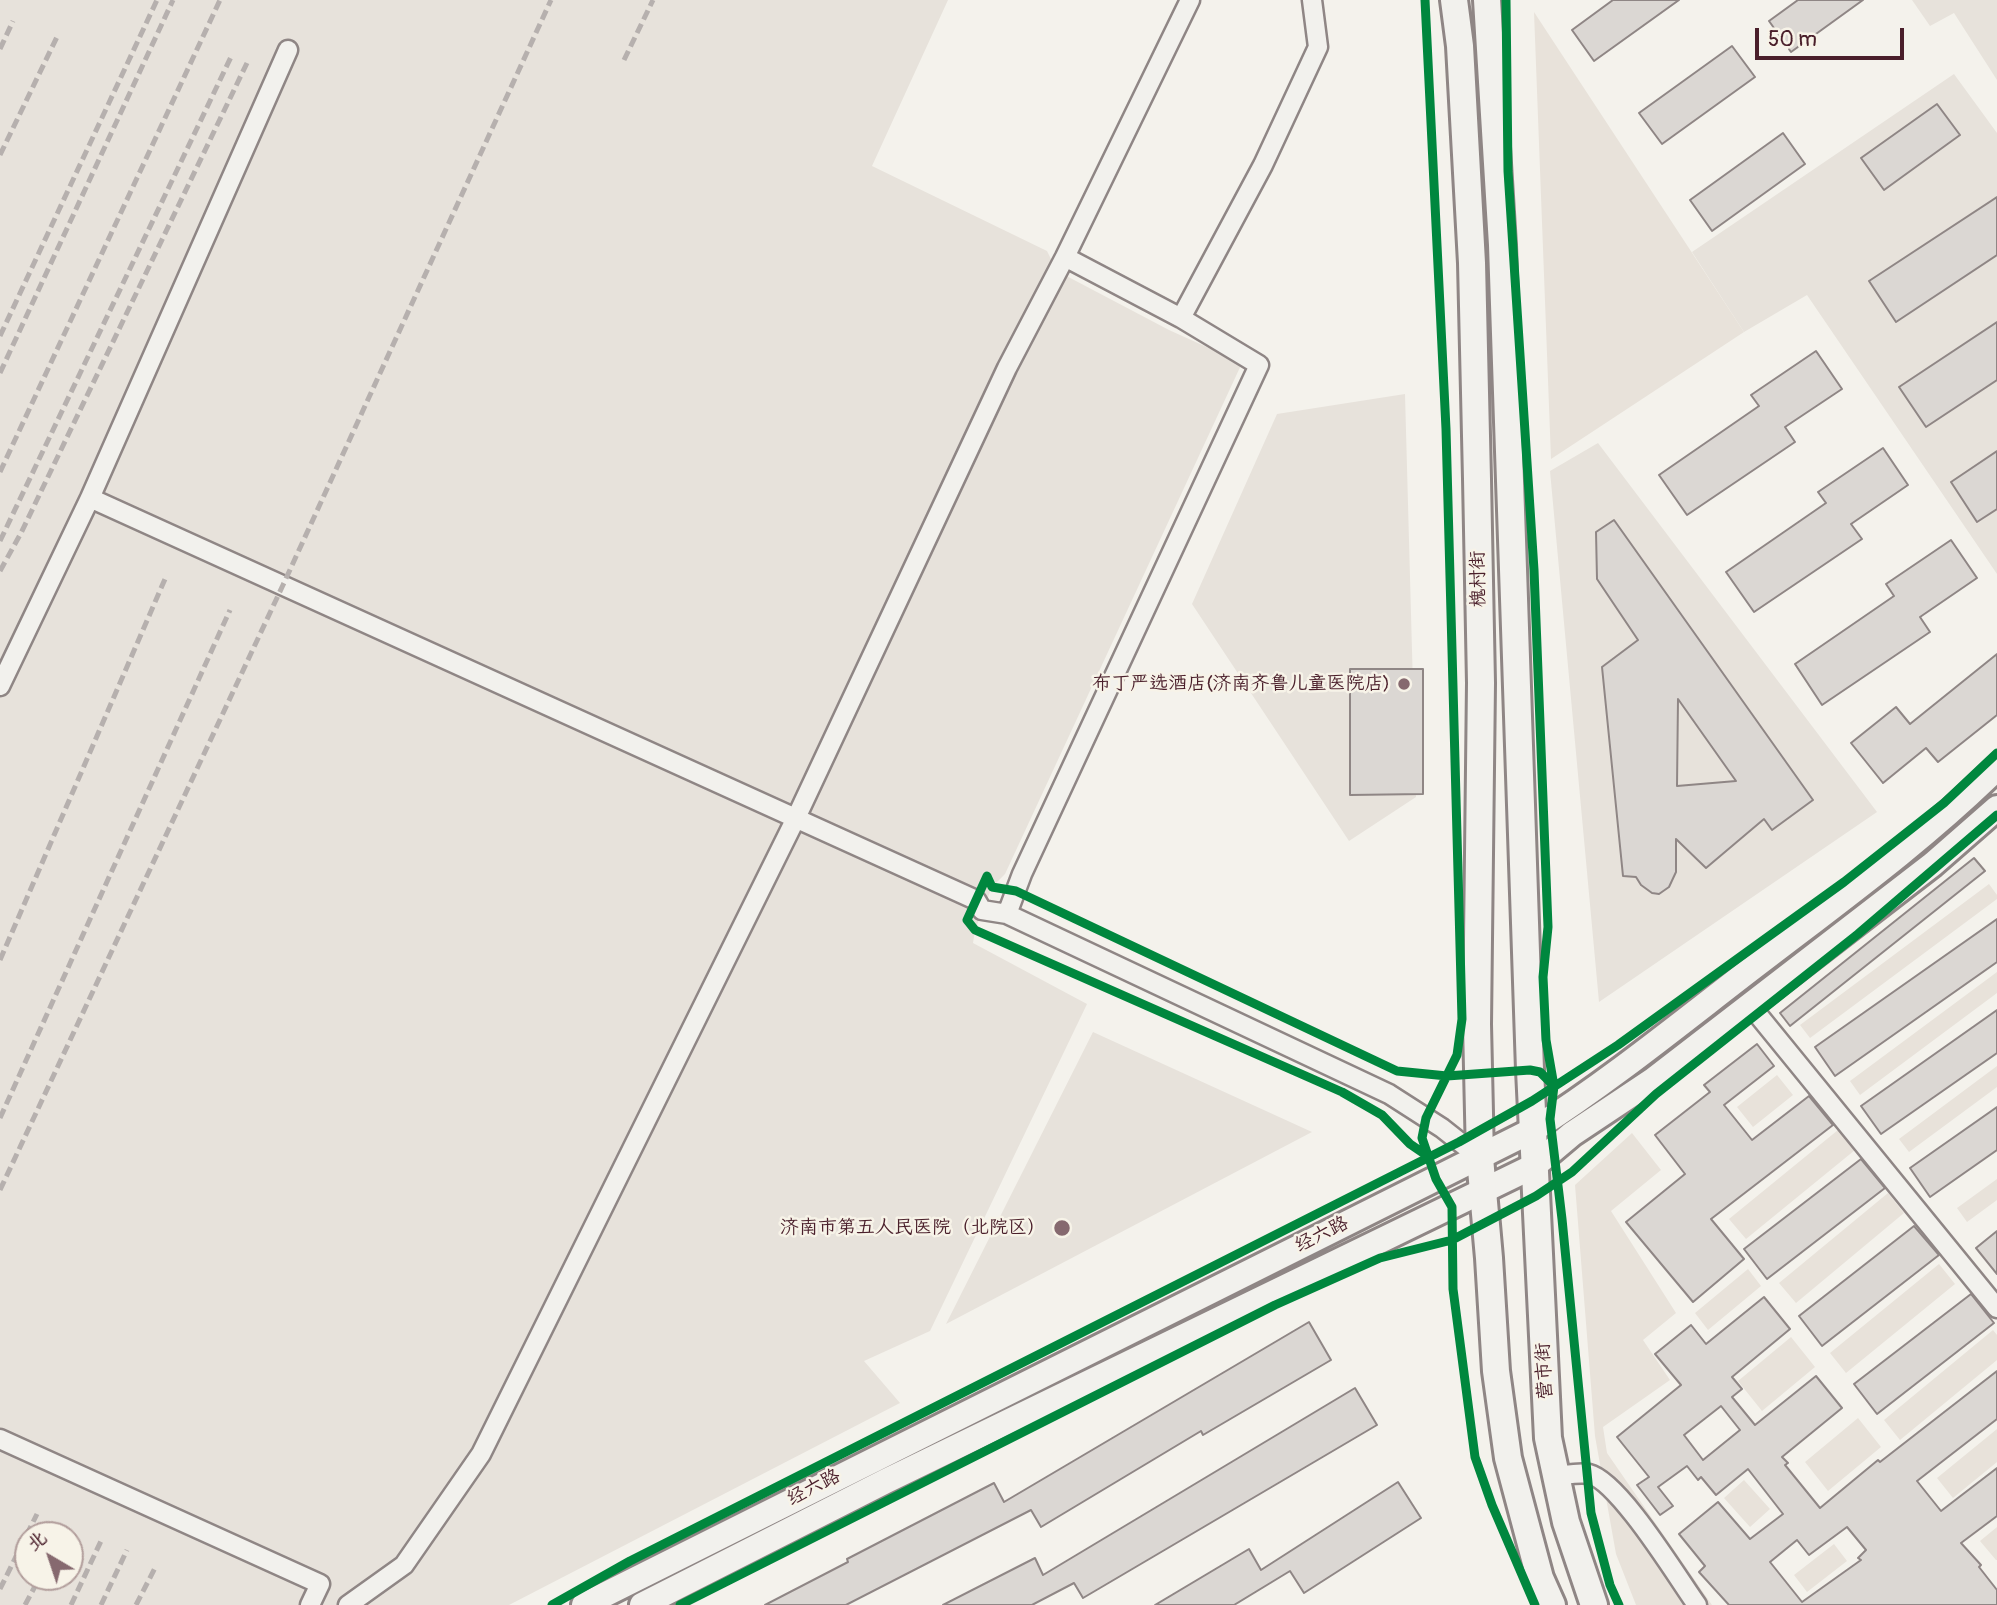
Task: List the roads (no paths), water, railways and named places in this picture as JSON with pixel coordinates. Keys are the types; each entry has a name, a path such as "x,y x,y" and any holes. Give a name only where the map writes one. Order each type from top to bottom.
{"main road":[{"name":"槐村街","path":"1454,0 1460,46 1472,262 1477,465 1481,683 1477,1011 1480,1158"},
{"name":"槐村街","path":"1487,0 1502,244 1533,1130"},
{"name":"经六路","path":"584,1605 1533,1130 1576,1104 1955,810 1997,768"},
{"name":"经六路","path":"642,1605 899,1475 1534,1166 1572,1134 1653,1080 1933,864 1997,808"},
{"name":"营市街","path":"1533,1130 1548,1437 1566,1522 1594,1605"},
{"path":"1480,1158 1496,1371 1508,1458 1539,1578 1552,1605"}],"street":[{"path":"348,1605 404,1565 481,1454 796,818 1007,368 1065,257 1190,0"},
{"path":"1181,318 1263,165 1318,47 1312,0"},
{"path":"0,686 90,498 288,50"},
{"path":"1007,914 1022,874 1259,365 1181,318 1065,257"},
{"path":"90,498 976,900 982,910 1007,914 1389,1094 1441,1128 1480,1158"},
{"path":"1750,1005 1997,1308"},
{"path":"0,1439 320,1584 310,1605"},
{"path":"1556,1476 1587,1474 1597,1477 1626,1504 1697,1605"}],"railway":[{"path":"0,336 157,0"},
{"path":"0,373 173,0"},
{"path":"0,472 220,0"},
{"path":"0,1190 283,585 551,0"},
{"path":"624,60 653,0"},
{"path":"0,49 13,21"},
{"path":"0,155 57,37"},
{"path":"0,541 231,57"},
{"path":"0,571 21,533 247,63"},
{"path":"0,960 165,579"},
{"path":"0,1118 230,610"},
{"path":"0,1589 37,1514"},
{"path":"71,1605 101,1541"},
{"path":"101,1605 127,1550"},
{"path":"136,1605 156,1566"},
{"path":"25,1605 32,1591"}],"place":[{"name":"布丁严选酒店(济南齐鲁儿童医院店)","path":"1404,684"},
{"name":"济南市第五人民医院（北院区）","path":"1062,1228"}]}
